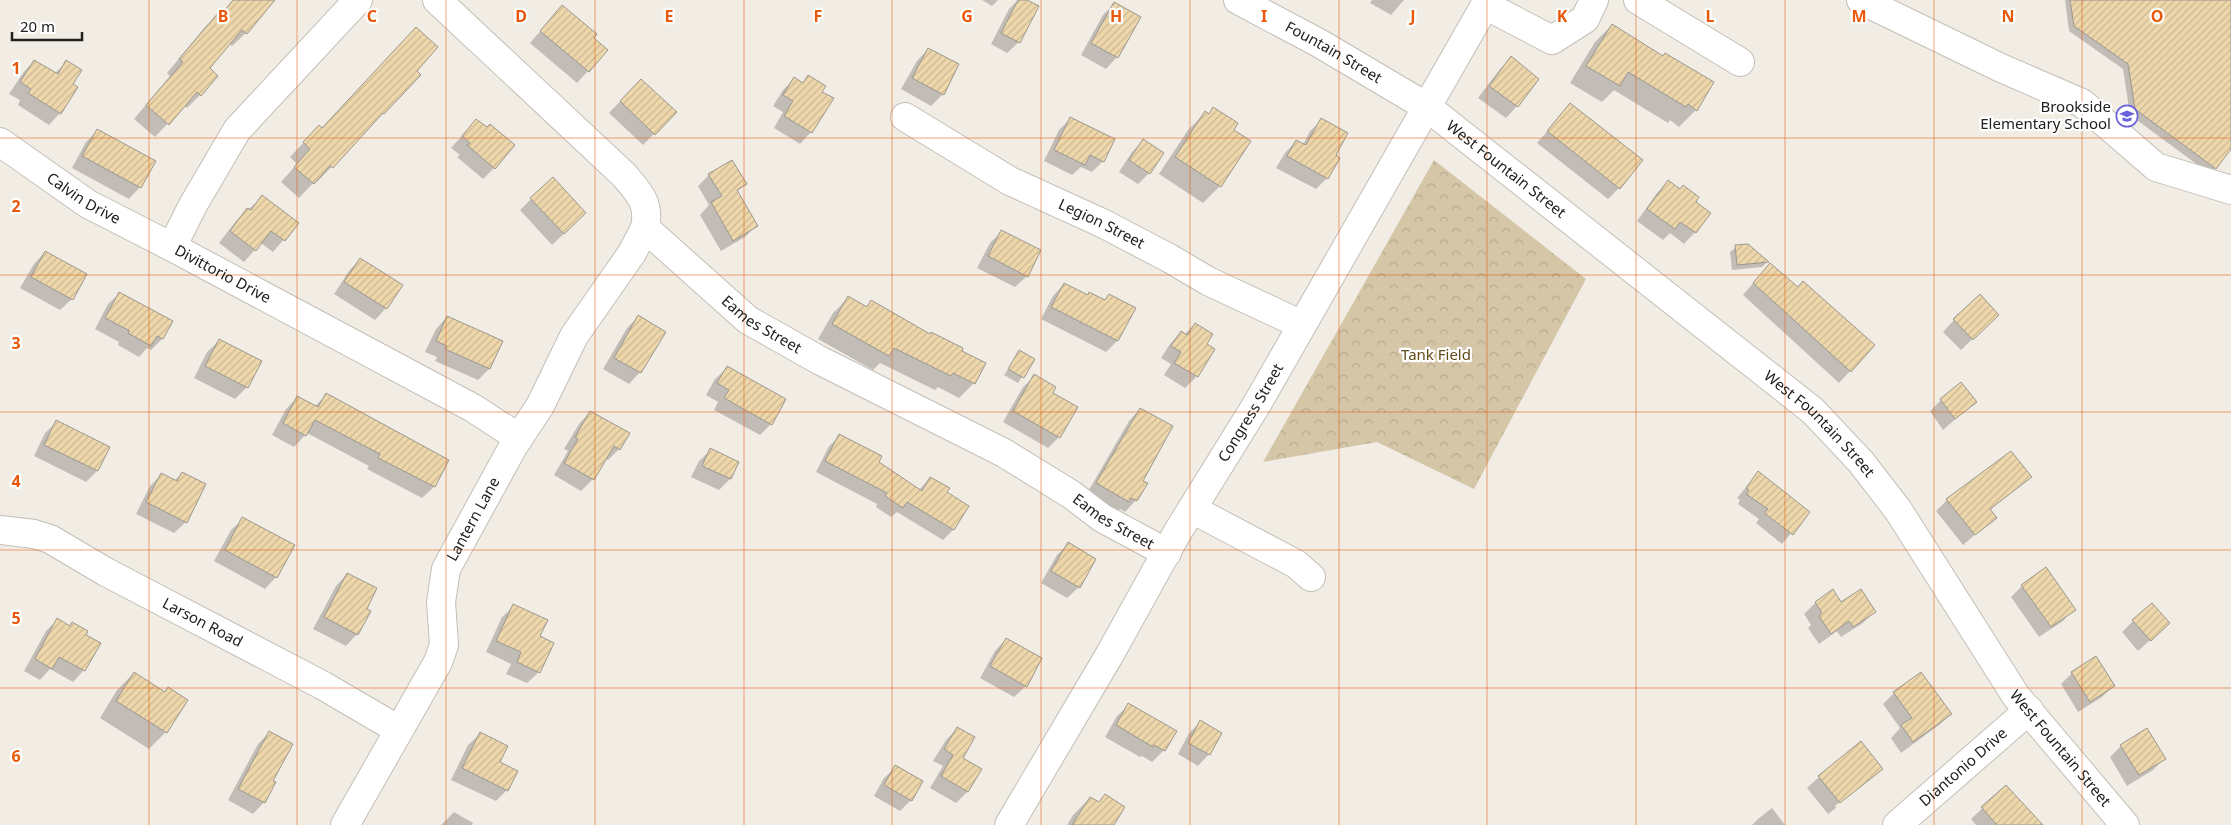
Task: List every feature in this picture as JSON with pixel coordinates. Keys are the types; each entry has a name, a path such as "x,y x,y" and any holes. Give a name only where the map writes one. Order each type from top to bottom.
{"street":[{"name":"Divittorio Drive","path":"358,0 237,130 193,204 172,247 473,408 519,438"},
{"path":"438,0 624,175 644,201 648,214 645,228"},
{"name":"Fountain Street","path":"1238,0 1319,43 1427,107"},
{"path":"1486,3 1552,40 1585,20 1594,0"},
{"path":"1638,0 1740,62"},
{"path":"1861,0 2001,68 2082,103 2156,167 2231,190"},
{"name":"Congress Street","path":"1009,825 1192,509 1257,404 1486,3"},
{"name":"West Fountain Street","path":"1427,107 1813,412 1861,462 1898,510 2016,696 2125,825"},
{"name":"Legion Street","path":"905,117 1010,181 1102,223 1208,281 1302,325"},
{"name":"Calvin Drive","path":"0,142 88,204 172,247"},
{"name":"Lantern Lane","path":"345,825 429,680 444,645 441,602 446,569 519,438 540,406 574,336 632,253 645,228"},
{"name":"Eames Street","path":"645,228 748,320 818,360 1004,454 1072,495 1102,518 1167,553"},
{"path":"1192,509 1296,564 1311,577"},
{"name":"Larson Road","path":"0,530 34,534 50,540 106,572 322,685 399,730"},
{"name":"Diantonio Drive","path":"1897,825 2029,710"}],"green space":[{"name":"Tank Field","path":"1434,160 1586,279 1474,489 1377,442 1263,462"}],"building":[{"path":"233,0 275,0 247,34 242,30 210,68 218,76 201,96 197,92 169,125 146,105 183,62 179,59 219,12 222,14"},
{"path":"1018,0 1027,0 1039,6 1020,43 1001,33"},
{"name":"Brookside Elementary School","path":"2070,0 2231,0 2231,149 2216,169 2135,109 2128,64 2074,26"},
{"path":"1114,2 1141,17 1118,58 1091,43"},
{"path":"562,5 597,34 594,38 608,50 589,72 540,31"},
{"path":"1612,24 1663,56 1665,53 1714,82 1697,111 1688,104 1686,107 1628,72 1620,86 1586,66"},
{"path":"416,27 438,47 417,71 421,75 333,168 330,166 314,184 294,167 310,149 303,142 319,125 322,128"},
{"path":"928,48 959,64 944,95 912,78"},
{"path":"1511,56 1539,79 1518,107 1489,86"},
{"path":"34,60 58,74 66,60 82,70 73,84 78,87 61,114 28,93 31,89 20,82"},
{"path":"808,75 826,86 822,92 834,98 812,133 784,116 793,101 783,95 794,77 803,83"},
{"path":"641,79 677,112 655,135 620,101"},
{"path":"1570,103 1643,160 1620,189 1547,131"},
{"path":"1213,107 1238,123 1234,130 1251,141 1221,187 1175,157 1205,111 1209,114"},
{"path":"1070,117 1115,139 1104,162 1090,155 1085,165 1054,150"},
{"path":"1321,118 1348,133 1336,155 1340,158 1328,179 1287,156 1296,140 1306,145"},
{"path":"476,119 487,127 490,124 515,145 495,169 467,145 470,143 462,136"},
{"path":"97,129 156,161 141,188 82,156"},
{"path":"1143,139 1164,153 1150,174 1129,160"},
{"path":"732,160 747,184 737,190 758,226 733,241 711,202 722,196 708,174"},
{"path":"553,177 586,213 564,234 530,198"},
{"path":"1668,180 1680,189 1683,185 1699,197 1696,202 1711,213 1696,233 1680,222 1675,229 1647,209"},
{"path":"262,195 299,223 285,241 271,231 256,251 230,231 247,208 251,210"},
{"path":"1001,230 1041,250 1028,277 988,256"},
{"path":"1748,244 1769,262 1737,265 1735,245"},
{"path":"45,251 87,274 73,300 31,277"},
{"path":"360,258 403,285 387,309 344,282"},
{"path":"1770,263 1798,287 1803,281 1875,345 1851,372 1753,283"},
{"path":"1064,283 1088,295 1089,292 1105,300 1109,294 1136,308 1118,341 1051,307"},
{"path":"119,292 173,321 163,339 157,336 151,346 128,333 130,331 105,318"},
{"path":"1980,294 1999,315 1973,340 1953,319"},
{"path":"848,296 867,307 871,300 930,334 931,332 963,348 962,351 986,363 975,384 953,373 951,376 894,348 889,356 832,324"},
{"path":"638,315 666,332 641,373 614,358"},
{"path":"447,316 503,341 490,369 445,349 447,346 436,341"},
{"path":"1195,323 1213,334 1207,344 1215,349 1198,377 1174,363 1181,352 1171,346 1181,331 1187,335"},
{"path":"219,339 262,361 248,388 205,366"},
{"path":"1019,350 1035,359 1024,378 1008,369"},
{"path":"727,366 786,399 772,425 724,398 729,390 717,383"},
{"path":"1034,374 1056,387 1053,393 1078,407 1060,438 1013,411"},
{"path":"1961,382 1977,402 1955,419 1940,399"},
{"path":"326,393 449,460 435,487 378,458 380,454 315,420 306,436 283,423 297,396 318,407"},
{"path":"1140,408 1173,426 1143,481 1148,483 1137,501 1131,498 1129,502 1096,483"},
{"path":"590,411 630,433 620,450 614,446 594,480 564,463 578,439 575,437"},
{"path":"56,420 110,447 98,471 44,445"},
{"path":"839,434 882,456 879,462 922,491 930,477 950,488 947,492 969,506 954,530 907,502 903,508 885,496 887,493 825,461"},
{"path":"710,448 739,462 731,479 702,466"},
{"path":"2011,451 2032,477 1990,509 1997,518 1975,535 1946,499"},
{"path":"1758,471 1810,512 1793,535 1764,513 1768,509 1746,494 1749,490 1746,488"},
{"path":"182,472 206,484 187,523 146,502 161,473 177,481"},
{"path":"242,517 295,545 277,578 225,550"},
{"path":"1068,542 1096,559 1080,588 1051,571"},
{"path":"2046,567 2076,610 2051,627 2021,585"},
{"path":"347,573 377,588 367,609 371,611 358,635 324,617"},
{"path":"1833,589 1841,602 1861,589 1876,612 1853,627 1849,621 1831,634 1819,616 1822,613 1815,602"},
{"path":"2152,603 2170,623 2151,641 2132,620"},
{"path":"513,604 548,620 540,636 554,643 540,673 517,662 521,652 496,641"},
{"path":"57,618 70,626 72,622 88,631 86,635 101,643 85,671 59,657 52,669 35,659"},
{"path":"1006,638 1042,658 1027,687 990,666"},
{"path":"2096,656 2115,686 2090,702 2071,672"},
{"path":"134,672 165,692 168,687 188,700 167,733 116,701"},
{"path":"1921,672 1952,714 1913,742 1901,725 1912,718 1893,692"},
{"path":"1128,703 1177,731 1165,751 1154,745 1153,747 1116,725"},
{"path":"1200,720 1222,733 1210,755 1188,743"},
{"path":"957,727 975,737 963,758 982,769 968,792 941,776 953,755 944,749"},
{"path":"2147,728 2166,759 2139,775 2120,745"},
{"path":"269,731 293,744 273,781 276,782 265,803 238,789"},
{"path":"480,732 508,746 500,762 518,771 508,791 462,768"},
{"path":"1861,741 1883,769 1840,803 1818,776"},
{"path":"895,765 923,781 912,801 884,785"},
{"path":"2006,785 2043,825 1997,825 1981,807"},
{"path":"1105,794 1125,807 1114,825 1072,825 1090,797 1099,802"}],"place":[{"name":"Brookside Elementary School","path":"2127,116"}]}
